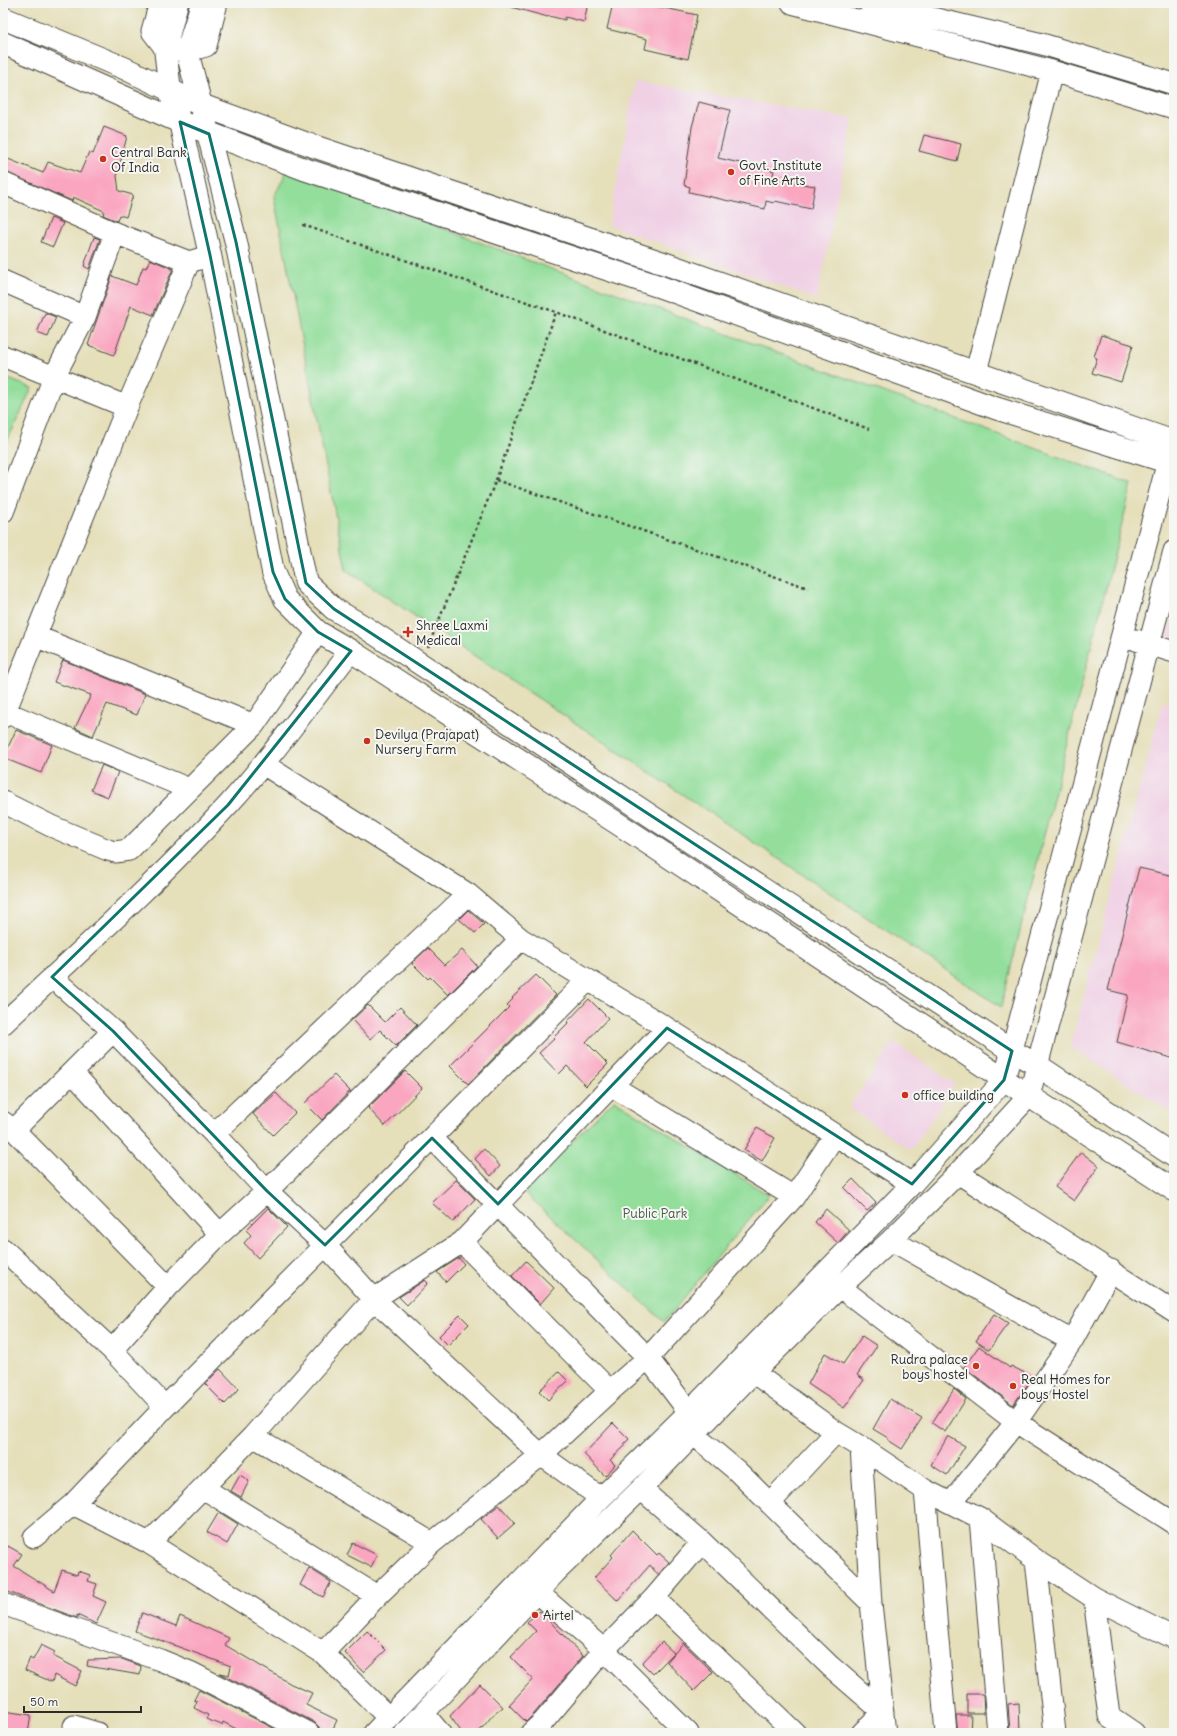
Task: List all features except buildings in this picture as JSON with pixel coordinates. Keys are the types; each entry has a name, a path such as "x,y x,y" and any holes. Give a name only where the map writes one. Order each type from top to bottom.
{"main road":[{"path":"177,3 165,48 170,91 180,122 210,255 273,572 285,599 318,632 654,847 1004,1080 1174,1190"},
{"path":"202,3 187,51 236,242 306,583 334,608 1012,1051 1037,1065 1174,1156"},
{"path":"3,18 124,68 201,105 313,146 666,264 1174,441"},
{"path":"3,43 180,122 304,169 658,286 995,408 1171,464"}],"street":[{"path":"160,3 152,31 165,48 187,51 206,46 217,3"},
{"path":"792,3 1052,71 1174,108"},
{"path":"869,3 935,11 1174,84"},
{"path":"976,372 1052,71"},
{"path":"3,183 115,233 189,262 210,255"},
{"path":"3,512 54,376 85,317 115,233"},
{"path":"189,262 127,407 4,714 189,788"},
{"path":"3,281 85,317"},
{"path":"3,356 127,407"},
{"path":"405,1733 537,1592 641,1489 693,1434 745,1367 912,1184 1004,1080 1122,636 1171,464 1174,441"},
{"path":"374,1733 601,1498 689,1412 840,1287 891,1240 958,1173 1029,1096 1174,551"},
{"path":"3,802 51,826 115,852 129,850 254,724 318,632"},
{"path":"35,636 254,724"},
{"path":"1122,636 1174,652"},
{"path":"3,1024 160,874 228,804 263,764 351,652"},
{"path":"263,764 468,894 521,940 667,1028 912,1184"},
{"path":"214,1134 468,894"},
{"path":"112,1350 168,1287 220,1234 266,1191 521,940"},
{"path":"52,977 113,1031 214,1134 266,1191 325,1245 374,1299 541,1455 601,1498"},
{"path":"34,1537 73,1504 165,1407 588,980"},
{"path":"149,1543 254,1436 374,1299 462,1242 667,1028"},
{"path":"113,1031 72,1072 8,1126 168,1287"},
{"path":"72,1072 220,1234"},
{"path":"612,1086 794,1197"},
{"path":"323,1652 377,1596 432,1543 541,1455 648,1358 794,1197 835,1135"},
{"path":"432,1138 648,1358 689,1412"},
{"path":"958,1173 1111,1270 1174,1312"},
{"path":"891,1240 1072,1340"},
{"path":"462,1242 610,1391"},
{"path":"3,1249 112,1350 165,1407"},
{"path":"951,1504 1016,1422 1072,1340 1111,1270"},
{"path":"840,1287 1016,1422 1174,1523"},
{"path":"745,1367 836,1432 925,1490 980,1518 1036,1560 1094,1598 1174,1638"},
{"path":"770,1503 836,1432"},
{"path":"693,1434 736,1470 871,1603"},
{"path":"254,1436 432,1543"},
{"path":"861,1447 871,1603 885,1733"},
{"path":"203,1488 377,1596"},
{"path":"641,1489 702,1542 830,1666 883,1712"},
{"path":"925,1490 946,1733"},
{"path":"73,1504 149,1543 323,1652 389,1718"},
{"path":"980,1518 998,1733"},
{"path":"541,1729 604,1650 654,1598 702,1542"},
{"path":"1036,1560 1055,1733"},
{"path":"537,1592 604,1650 688,1733"},
{"path":"654,1598 795,1733"},
{"path":"1094,1598 1110,1724 1134,1733"},
{"path":"3,1604 153,1657 192,1673 309,1733"},
{"path":"862,1733 883,1712"},
{"path":"424,1714 440,1733"},
{"path":"74,1726 97,1733"}],"path":[{"path":"303,225 556,312 869,429"},
{"path":"421,664 496,480 556,312"},
{"path":"496,480 808,588"}],"highlighted area":[{"path":"180,122 209,134 236,242 306,583 334,609 1012,1051 1004,1080 912,1184 667,1028 498,1204 432,1138 325,1245 267,1191 113,1031 52,977 228,805 351,651 318,632 285,599 273,572 210,255"}],"shaded area":[{"name":"Govt. Institute of Fine Arts","path":"635,81 853,119 817,299 609,225"},
{"path":"1174,611 1174,644 1166,641"},
{"path":"1163,702 1174,705 1174,1114 1070,1047"},
{"path":"893,1042 955,1084 911,1150 849,1108"}],"green space":[{"path":"287,171 1132,484 1001,1007 346,570 274,197"},
{"path":"3,377 32,388 3,450"},
{"name":"Public Park","path":"614,1100 769,1195 664,1322 522,1190"}],"place":[{"name":"Central Bank Of India","path":"103,159"},
{"name":"Govt. Institute of Fine Arts","path":"731,172"},
{"name":"Shree Laxmi Medical","path":"408,632"},
{"name":"Devilya (Prajapat) Nursery Farm","path":"367,741"},
{"name":"office building","path":"905,1095"},
{"name":"Rudra palace boys hostel","path":"976,1366"},
{"name":"Real Homes for boys Hostel","path":"1013,1386"},
{"name":"Airtel","path":"535,1615"}]}
